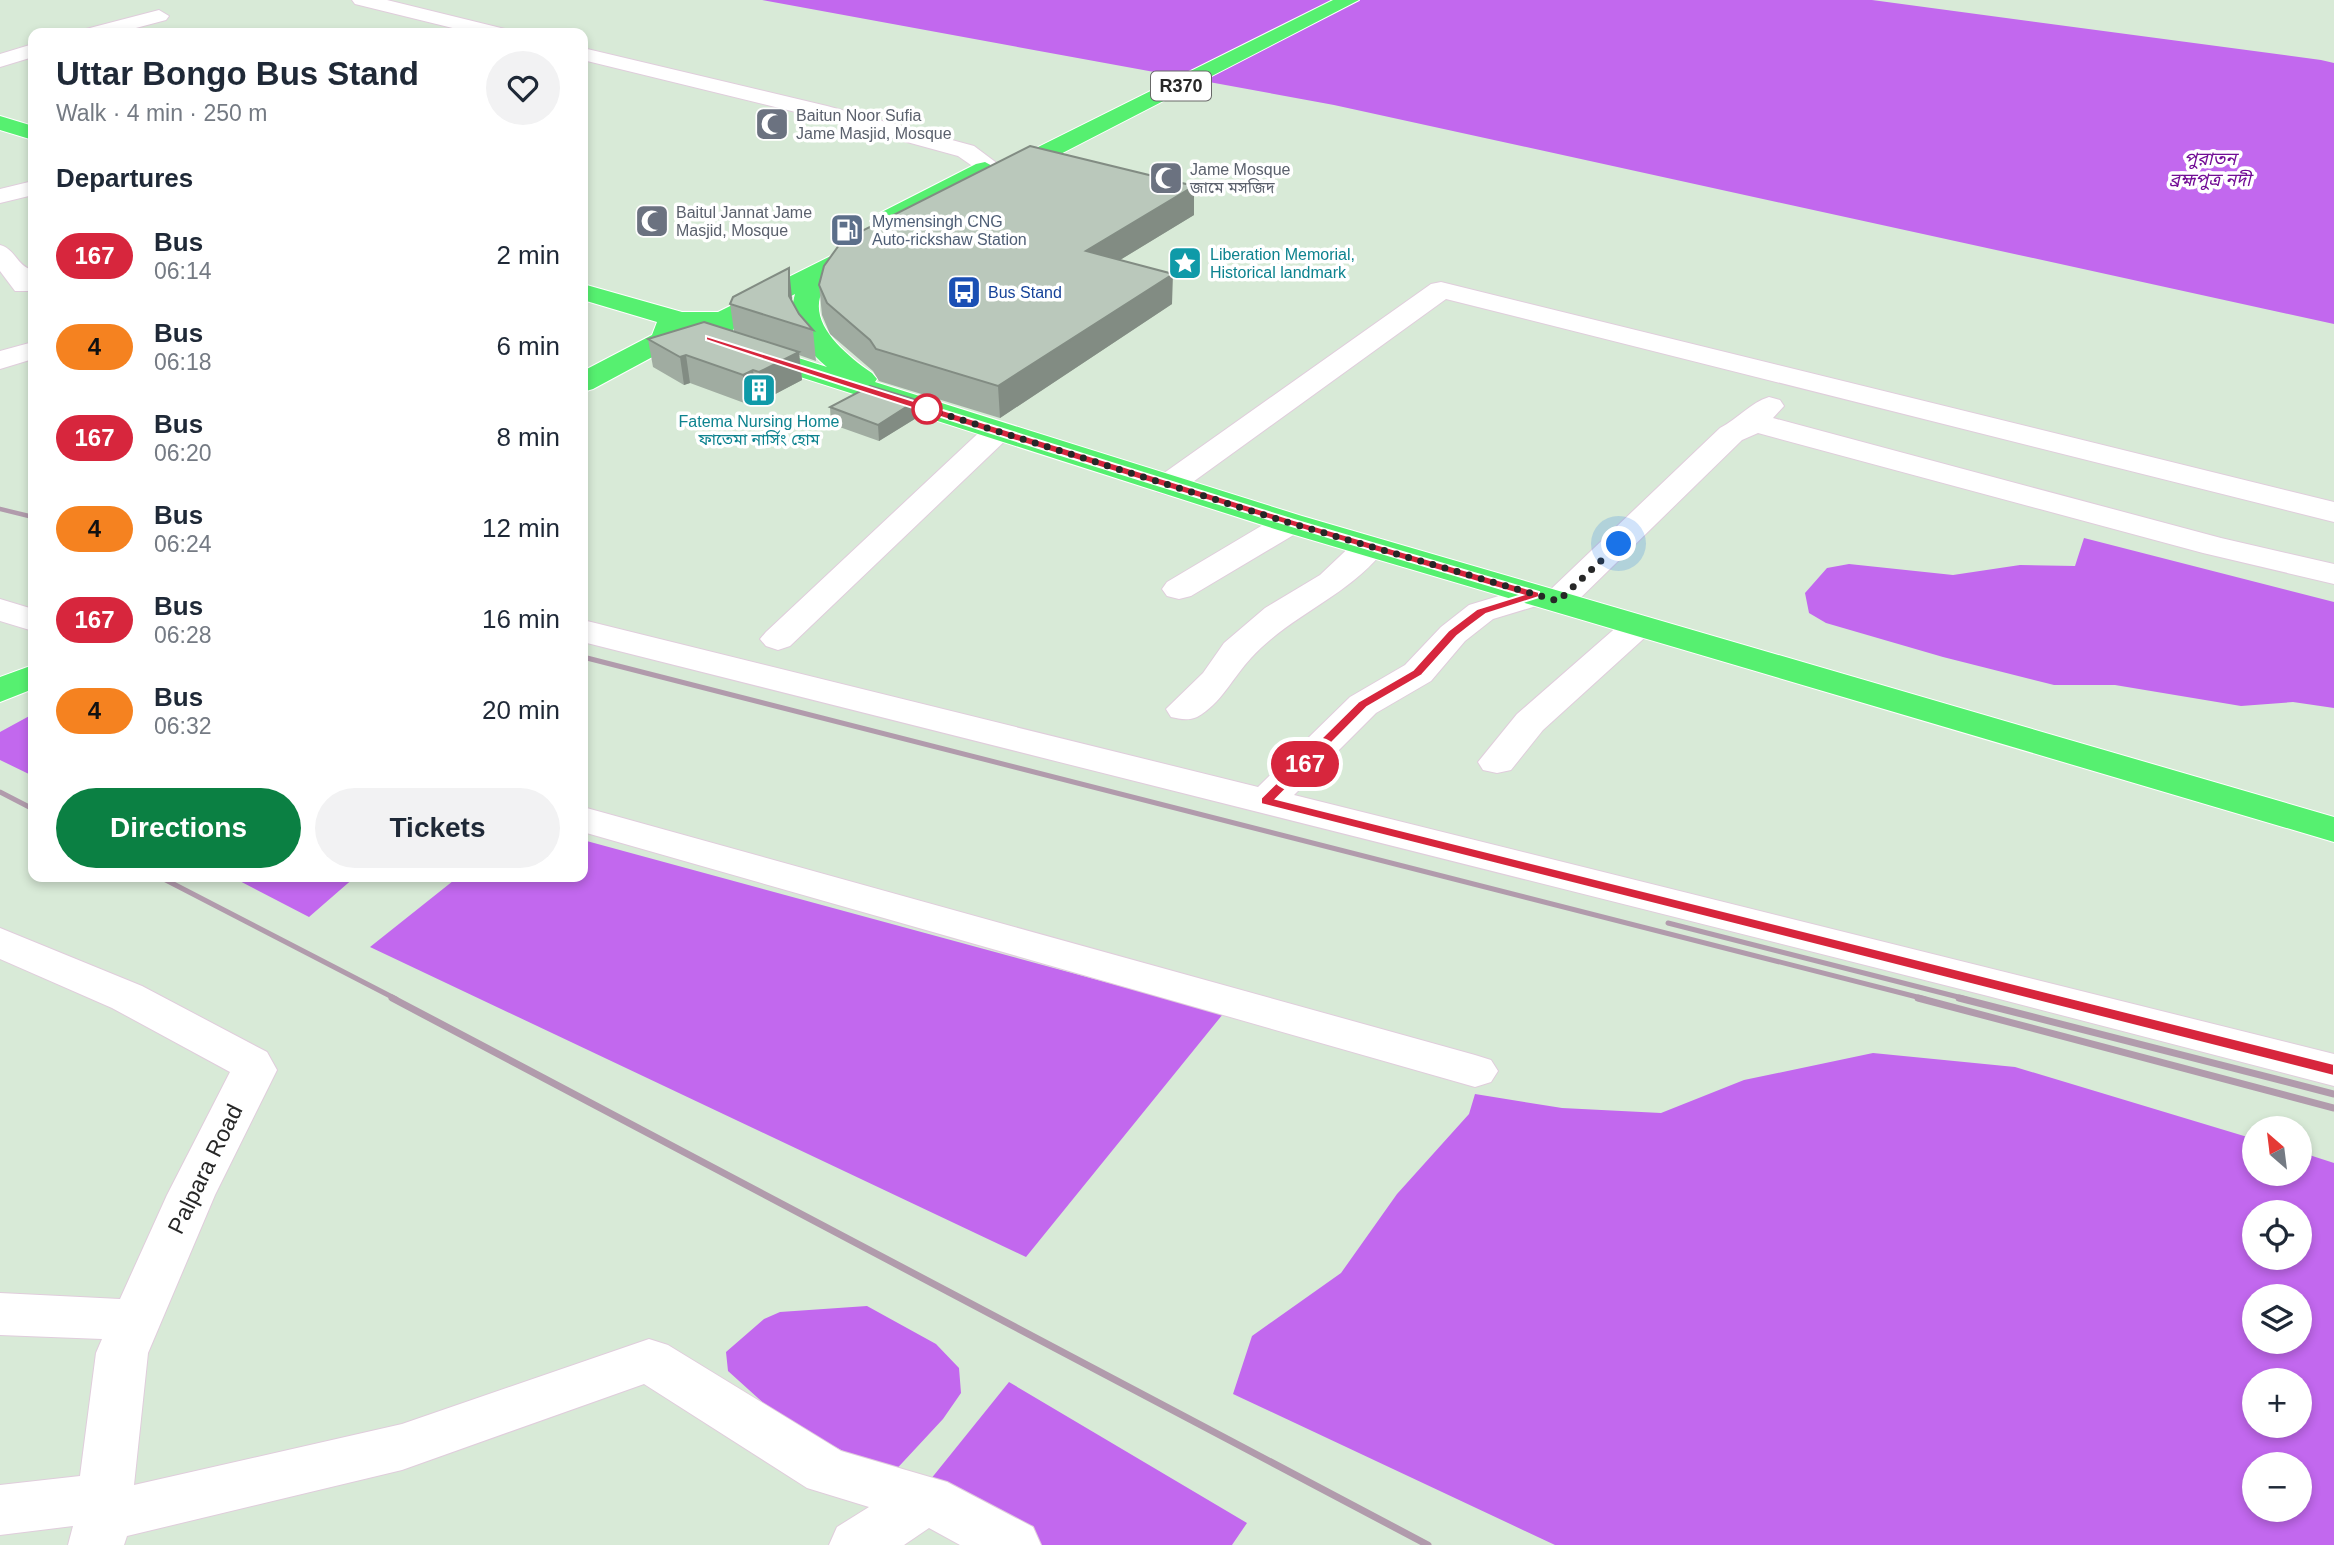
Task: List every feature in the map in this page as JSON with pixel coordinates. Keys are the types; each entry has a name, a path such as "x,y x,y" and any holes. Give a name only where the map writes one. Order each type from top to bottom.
{"main road":[{"path":"999,167 1322,0"},
{"name":"R370","path":"690,327 999,167 1349,0"},
{"path":"0,123 28,132"},
{"name":"R370","path":"690,327 832,265 999,167"},
{"path":"832,265 808,295 806,312 810,329 832,357 890,398"},
{"path":"588,294 890,398 1290,523 2334,830"},
{"path":"588,304 690,327"},
{"path":"588,380 690,327"},
{"path":"0,691 28,678"}],"street":[{"path":"362,0 477,28"},
{"path":"112,28 159,16"},
{"path":"0,61 28,52"},
{"path":"588,55 819,111 952,148 999,167"},
{"path":"0,196 28,189"},
{"path":"0,253 16,274 21,275 19,287"},
{"path":"1168,485 1441,290 2334,512"},
{"path":"0,360 28,352"},
{"path":"1266,801 1363,705 1418,673 1453,634 1481,612 1546,598 1608,557 1630,530 1731,434 1752,422 1797,379"},
{"path":"1752,422 2215,546 2334,573"},
{"path":"778,639 998,431"},
{"path":"1179,589 1290,523"},
{"path":"1184,709 1216,681 1237,651 1277,615 1332,582 1370,546"},
{"path":"0,609 28,619"},
{"path":"1497,762 1530,722 1639,625"},
{"path":"588,632 2334,1070"},
{"path":"588,821 1475,1071"},
{"name":"Palpara Road","path":"0,942 127,997 251,1063 254,1070 191,1195 122,1353 101,1520"},
{"path":"0,1314 136,1320"},
{"path":"0,1510 101,1520 402,1447 649,1360 826,1471 927,1499 1013,1545"},
{"path":"857,1545 927,1499"}],"water":[{"name":"পুরাতন ব্রহ্মপুত্র নদী","path":"762,0 1872,0 2321,60 2334,63 2334,324 1334,105"},
{"path":"2084,538 2334,602 2334,708 2293,702 2241,706 2115,685 2054,685 1943,657 1826,623 1809,613 1805,593 1827,568 1849,564 1953,575 2020,565 2075,566"},
{"path":"28,717 28,774 0,760 0,732"},
{"path":"588,841 1223,1014 1026,1257 370,947 452,882 588,882"},
{"path":"242,882 349,882 309,917"},
{"path":"1873,1053 2015,1067 2242,1135 2242,1186 2312,1186 2312,1156 2334,1163 2334,1545 1555,1545 1233,1394 1252,1336 1341,1273 1397,1194 1469,1114 1475,1094 1562,1108 1661,1113 1744,1080"},
{"path":"867,1306 936,1344 959,1368 961,1393 943,1419 890,1476 779,1417 728,1371 726,1352 764,1319 780,1312"},
{"path":"1009,1382 1247,1523 1232,1545 1021,1545 922,1490"}],"building":[{"name":"Bus Stand","path":"1030,146 1194,186 1086,251 1173,274 998,386 876,349 870,340 827,303 819,285 824,266 842,241"},
{"path":"789,268 789,296 799,314 813,330 730,304 733,297"},
{"path":"704,322 799,352 759,372 753,370 743,375 686,355 680,357 648,339"},
{"path":"870,386 917,400 878,425 830,407"}],"railway":[{"path":"0,509 28,516"},
{"path":"588,658 1925,999"},
{"path":"0,792 28,806"},
{"path":"170,882 396,999"},
{"path":"1668,923 1966,999"},
{"path":"392,998 1428,1545"},
{"path":"1918,998 2334,1108"},
{"path":"1959,998 2334,1094"}],"bus line":[{"name":"167","path":"709,338 890,398 1290,523 1535,595 1481,612 1467,622 1418,673 1363,705 1266,801 2334,1070"}],"place":[{"name":"Baitun Noor Sufia Jame Masjid, Mosque","path":"772,124"},
{"name":"Jame Mosque জামে মসজিদ","path":"1166,178"},
{"name":"Baitul Jannat Jame Masjid, Mosque","path":"652,221"},
{"name":"Mymensingh CNG Auto-rickshaw Station","path":"847,230"},
{"name":"Liberation Memorial, Historical landmark","path":"1185,263"},
{"name":"Bus Stand","path":"964,292"},
{"name":"Fatema Nursing Home ফাতেমা নার্সিং হোম","path":"759,390"}],"route":[{"path":"927,409 1290,523 1558,601 1619,544"}]}
